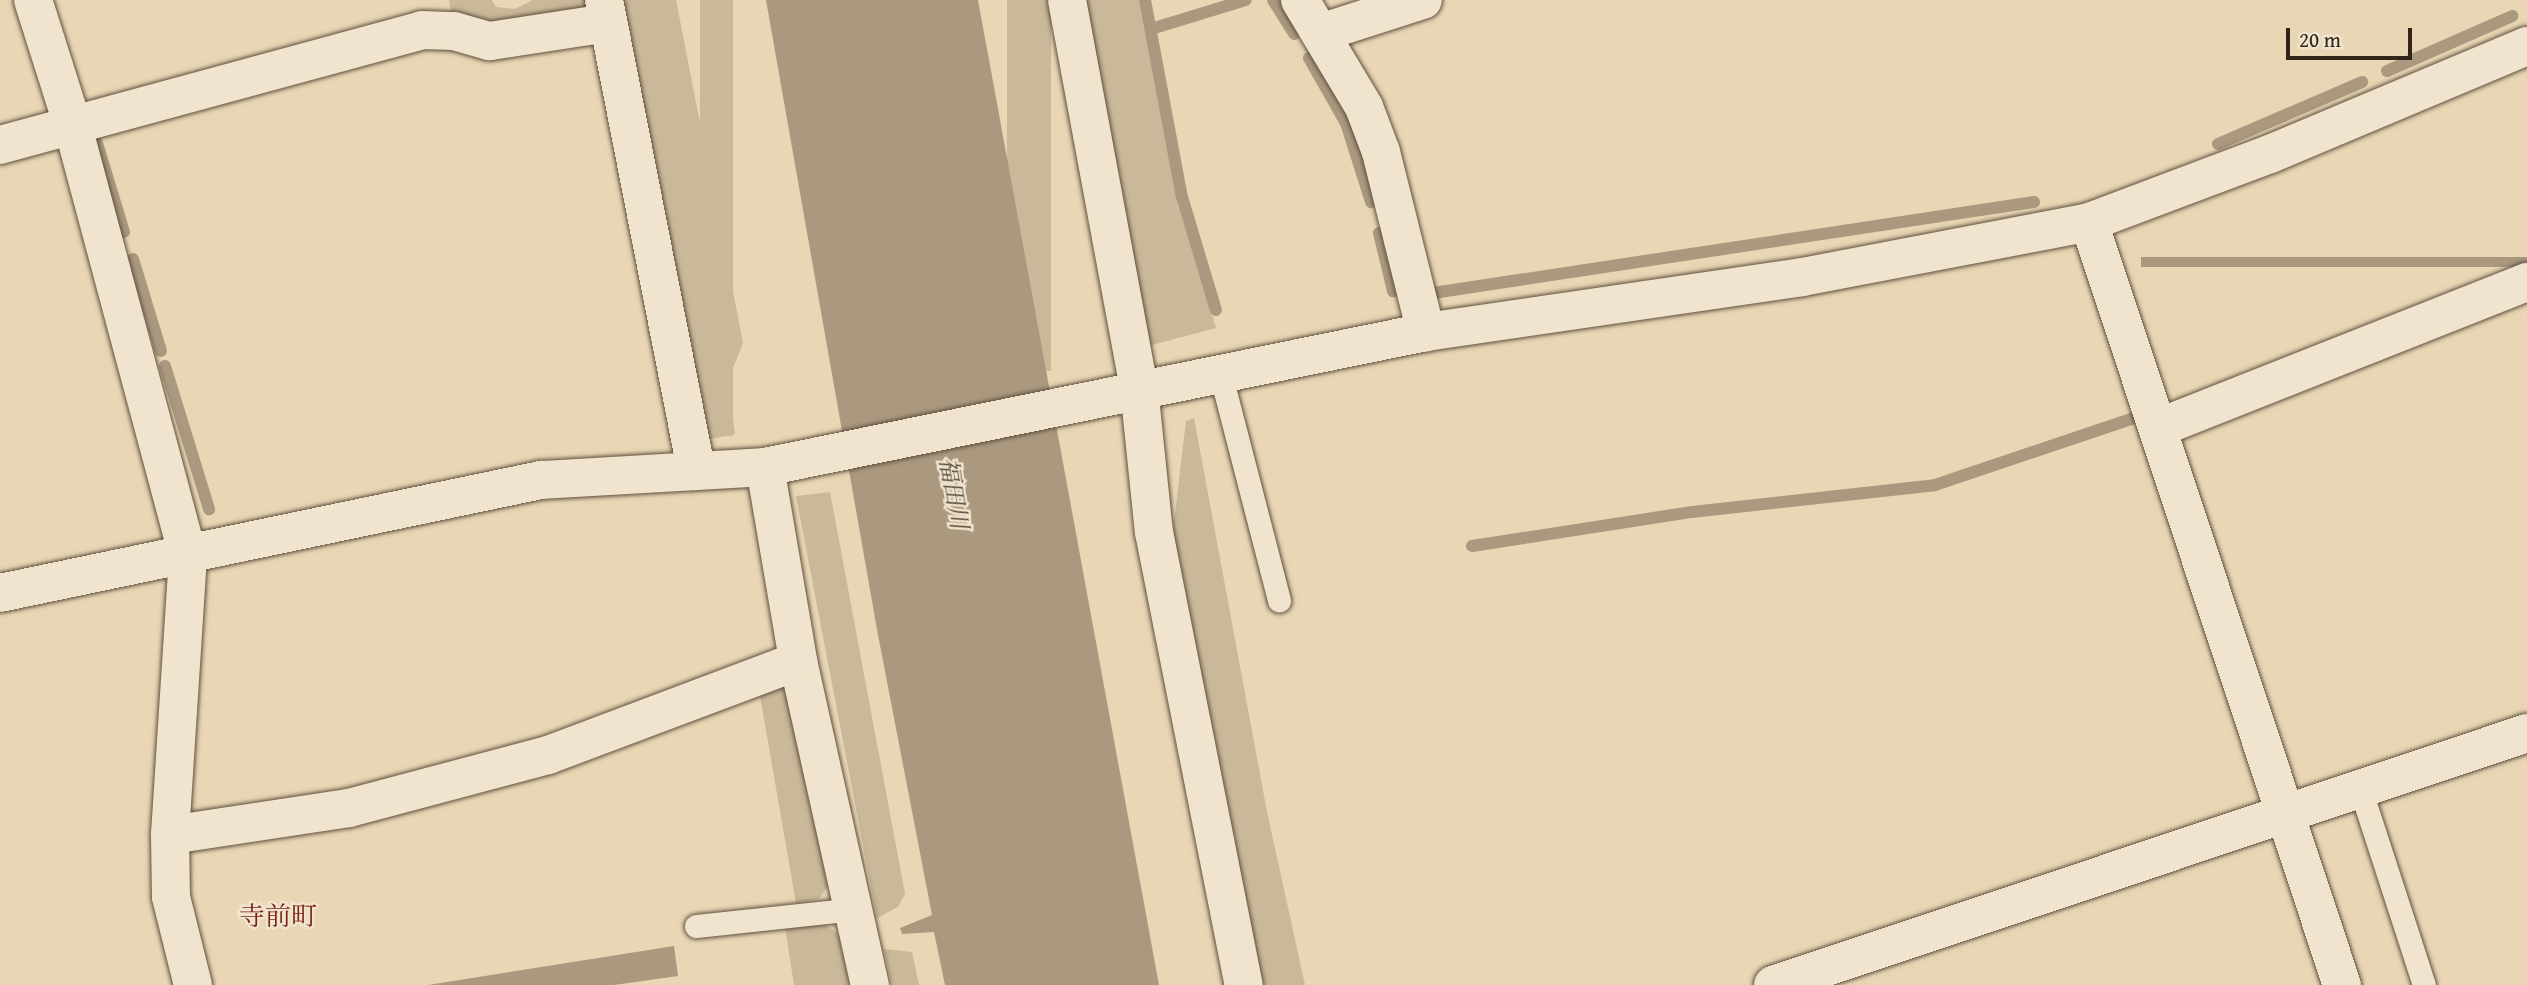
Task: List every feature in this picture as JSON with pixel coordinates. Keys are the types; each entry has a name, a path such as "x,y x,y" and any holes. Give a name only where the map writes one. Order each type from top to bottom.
{"street":[{"path":"33,0 72,123 188,556 170,835 171,897 193,985"},
{"path":"1067,0 1123,391 1154,532 1244,985"},
{"path":"1300,0 1364,107 1381,152 1426,332"},
{"path":"1320,33 1423,0"},
{"path":"0,145 72,123 422,30 454,31 490,41 606,11 696,471"},
{"path":"0,593 188,556 541,480 765,467 1123,391 1426,332 1802,277 2089,222 2270,154 2527,46"},
{"path":"2089,222 2342,985"},
{"path":"2158,428 2527,282"},
{"path":"765,467 798,660 870,985"},
{"path":"170,835 349,808 548,755 798,660"},
{"path":"1773,985 2527,733"}],"lane":[{"path":"1220,372 1279,600"},
{"path":"2360,788 2424,985"},
{"path":"696,926 854,909"}],"shaded area":[{"path":"449,0 492,0 496,7 515,9 533,0 587,0 591,17 503,30 452,20"},
{"path":"616,0 676,0 743,343 728,380 735,434 706,440"},
{"path":"700,0 733,0 733,436 700,436"},
{"path":"1007,0 1051,0 1051,371 1007,371"},
{"path":"1084,0 1140,0 1177,202 1216,328 1148,346"},
{"path":"1194,418 1267,812 1305,985 1259,985 1173,531 1186,421"},
{"path":"830,492 905,894 898,907 877,918 796,496"},
{"path":"791,677 833,878 819,899 796,903 759,690"},
{"path":"826,925 841,936 851,985 794,985 785,927"},
{"path":"884,949 912,952 919,985 892,985"}],"water":[{"name":"福田川","path":"766,0 978,0 1159,985 945,985 934,932 902,934 900,928 932,915 878,635"},
{"path":"2141,257 2527,257 2527,267 2141,267"},
{"path":"674,946 678,976 614,985 428,985"}],"waterway":[{"path":"1145,0 1182,197 1216,310"},
{"path":"1151,29 1246,0"},
{"path":"1273,0 1294,34"},
{"path":"2387,71 2512,16"},
{"path":"1309,58 1346,123 1371,202"},
{"path":"2218,144 2362,82"},
{"path":"97,143 124,232"},
{"path":"1433,293 2034,202"},
{"path":"1379,233 1393,291"},
{"path":"133,259 161,351"},
{"path":"165,366 209,509"},
{"path":"1472,546 1692,512 1935,485 2134,418"}],"district":[{"name":"寺前町","path":"278,916"}]}
